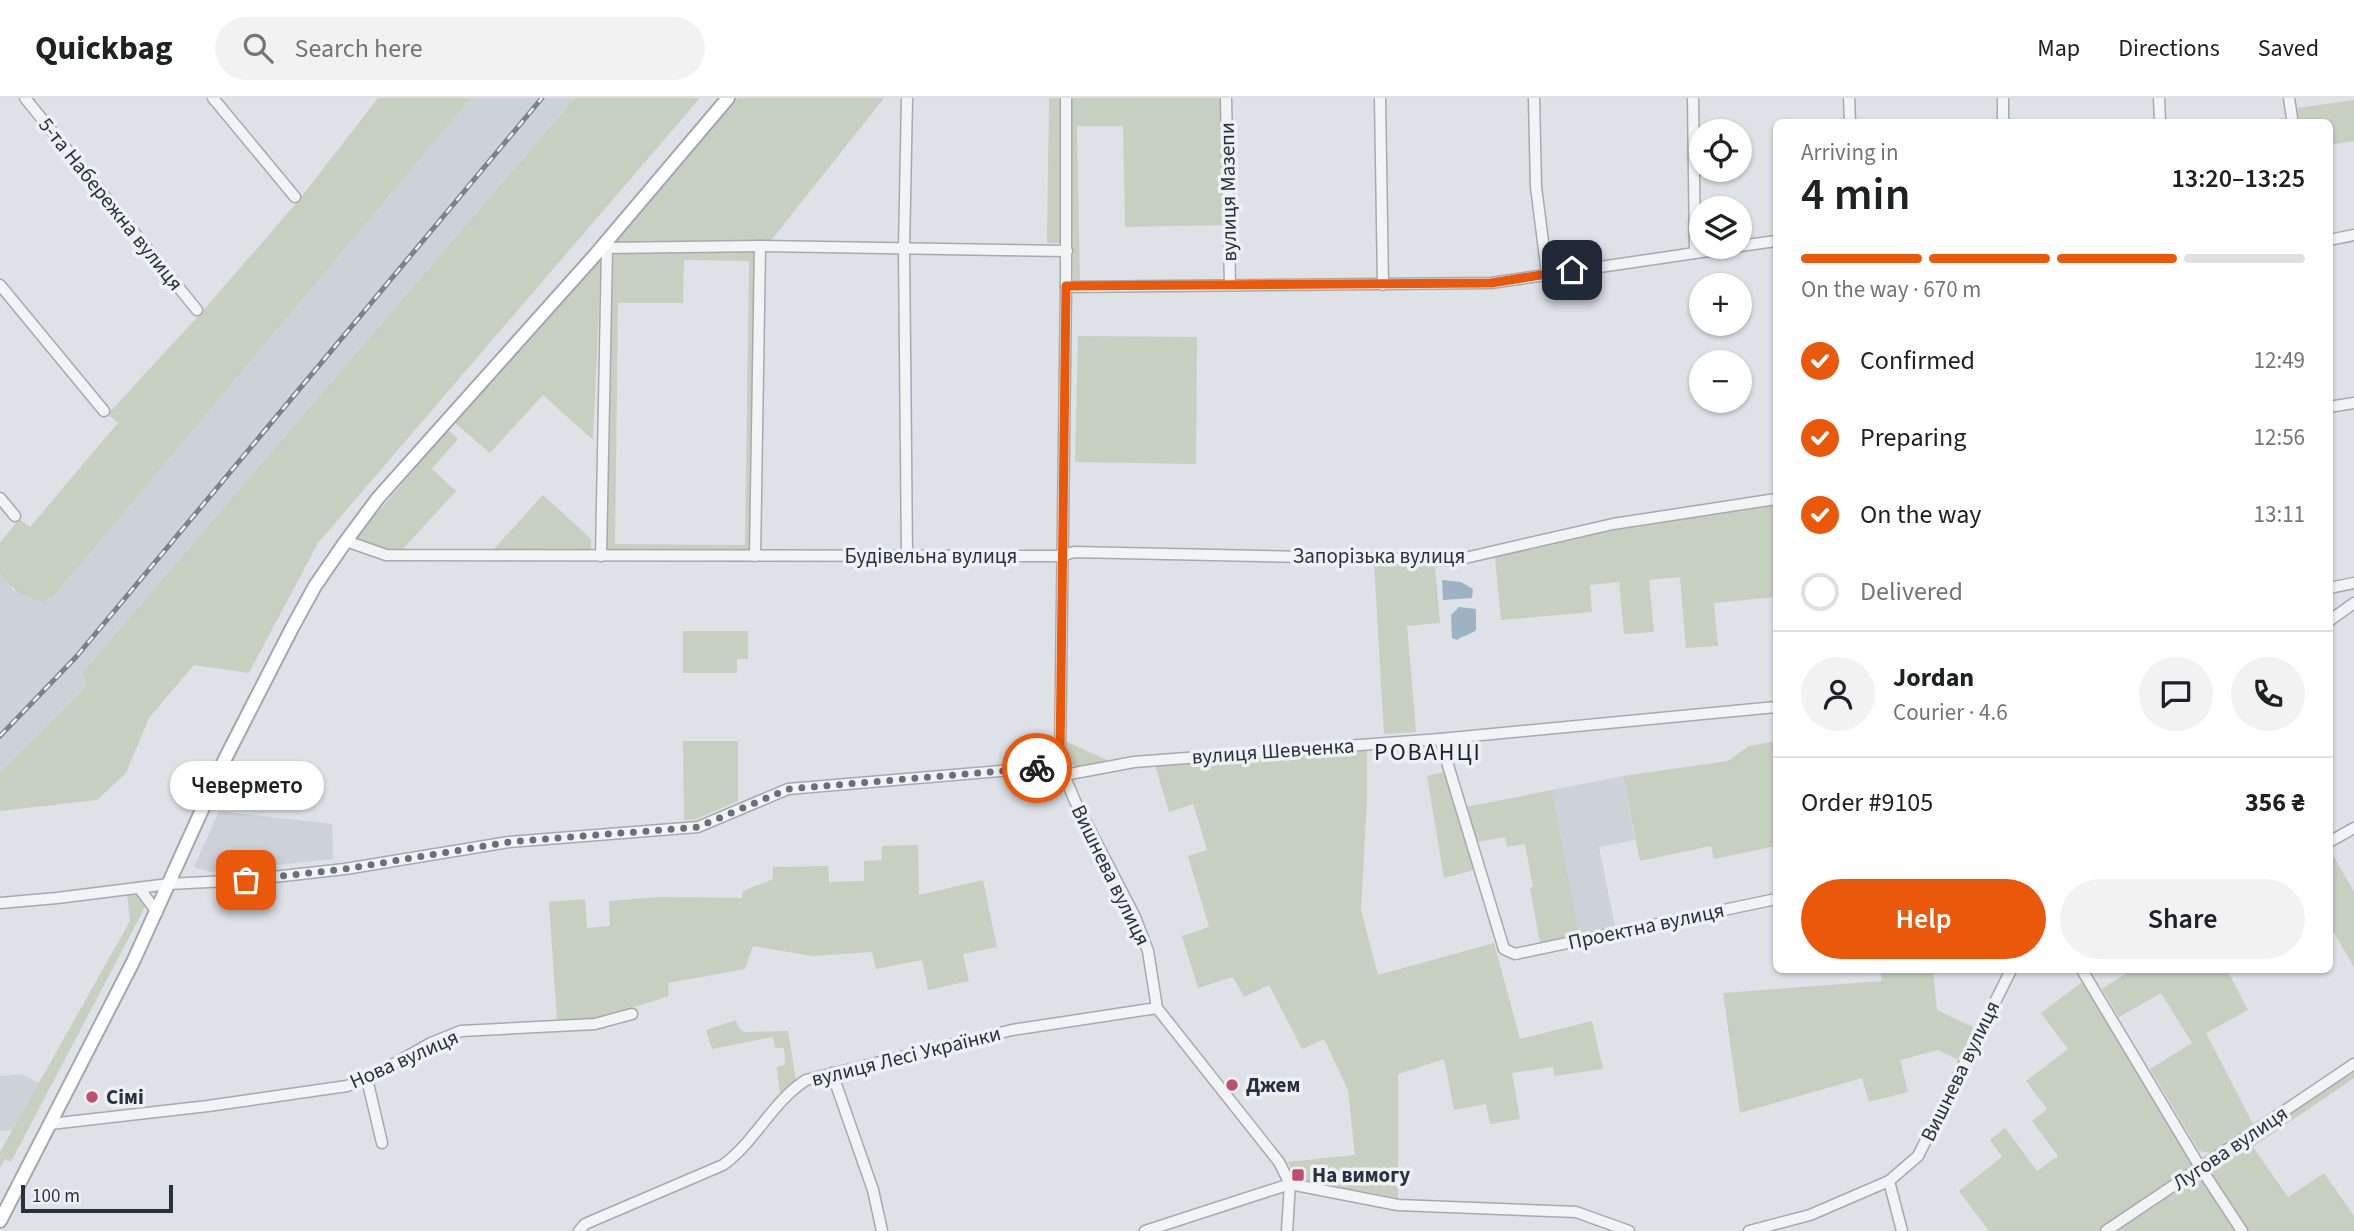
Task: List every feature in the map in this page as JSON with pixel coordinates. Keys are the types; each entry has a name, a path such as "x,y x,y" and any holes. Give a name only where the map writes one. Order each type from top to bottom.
{"main road":[{"path":"0,1222 157,912 225,759 315,586 378,498 601,251 728,98"}],"street":[{"name":"5-та Набережна вулиця","path":"25,98 197,310"},
{"path":"213,98 295,197"},
{"path":"907,98 904,249 907,556"},
{"path":"1061,556 1066,98"},
{"name":"вулиця Мазепи","path":"1226,98 1230,285"},
{"path":"1380,98 1383,285"},
{"path":"1534,98 1536,187 1547,273"},
{"path":"1693,98 1694,196"},
{"path":"1849,98 1850,119"},
{"path":"2003,98 2003,119"},
{"path":"2159,98 2160,119"},
{"path":"2288,98 2292,118"},
{"path":"2333,239 2354,235"},
{"path":"1752,244 1773,241"},
{"path":"755,556 760,246"},
{"path":"601,556 601,251 760,246 1066,251"},
{"path":"1066,286 1491,283 1689,254"},
{"path":"0,285 104,411"},
{"path":"2333,406 2354,403"},
{"path":"0,498 15,516"},
{"name":"Запорізька вулиця","path":"1061,556 1074,552 1456,559 1614,524 1773,499"},
{"name":"Будівельна вулиця","path":"346,541 386,555 1061,556"},
{"name":"Вишнева вулиця","path":"1061,556 1060,757 1064,775 1135,917 1148,951 1157,1009 1279,1162 1290,1184"},
{"path":"2333,587 2354,583"},
{"path":"2333,618 2354,603"},
{"name":"вулиця Шевченка","path":"1064,775 1134,762 1440,738 1773,706"},
{"name":"Проектна вулиця","path":"1440,738 1504,949 1515,954 1773,899"},
{"path":"0,902 345,869 509,842 698,827 788,789 1036,768 1064,775"},
{"path":"2333,840 2354,828"},
{"path":"139,888 157,912"},
{"name":"Вишнева вулиця","path":"1749,1231 1810,1215 1889,1181 1918,1156 2010,973"},
{"path":"2084,973 2200,1167 2242,1231"},
{"name":"вулиця Лесі Українки","path":"579,1231 585,1224 723,1165 737,1155 792,1089 806,1080 1012,1030 1157,1009"},
{"name":"Нова вулиця","path":"50,1124 347,1086 367,1079 431,1043 461,1031 595,1024 632,1014"},
{"name":"Лугова вулиця","path":"2106,1231 2354,1064"},
{"path":"832,1073 873,1190 881,1231"},
{"path":"367,1079 382,1143"},
{"path":"1889,1181 1902,1231"},
{"path":"1287,1231 1290,1184"},
{"path":"1145,1231 1290,1184 1398,1205 1576,1212 1629,1231"}],"shaded area":[{"path":"471,98 575,98 83,672 86,687 0,772 0,574 13,590 53,597"},
{"path":"1623,776 1635,840 1599,847 1615,927 1579,934 1552,790"},
{"path":"219,811 332,824 333,859 211,872 194,867"},
{"path":"21,1074 39,1083 12,1130 0,1131 0,1076"}],"green space":[{"path":"378,98 471,98 53,597 43,602 14,589 0,574 0,543 19,519 30,527 118,423 108,414 201,313 299,200"},
{"path":"575,98 700,98 318,543 249,673 194,665 149,718 126,773 97,800 0,811 0,772 86,687 83,672"},
{"path":"737,98 884,98 769,243 609,244"},
{"path":"1049,98 1061,98 1060,243 1047,243"},
{"path":"1070,98 1220,98 1222,225 1125,227 1123,126 1077,126 1080,280 1073,280"},
{"path":"2354,100 2354,141 2333,144 2333,119 2299,119 2297,108"},
{"path":"757,249 752,552 606,551 612,251","holes":["684,260 749,261 745,545 615,544 618,303 683,303"]},
{"path":"596,258 601,261 593,440 543,395 490,453 455,423"},
{"path":"1078,336 1197,337 1196,464 1075,462"},
{"path":"448,430 458,439 432,469 456,491 401,551 387,550 355,539"},
{"path":"543,495 591,539 591,551 493,550"},
{"path":"1773,505 1773,597 1714,603 1718,646 1686,648 1680,577 1649,580 1654,632 1624,634 1619,582 1590,585 1592,612 1501,620 1495,557 1615,530"},
{"path":"1374,564 1435,565 1440,623 1407,626 1416,732 1384,734"},
{"path":"683,631 748,631 748,659 737,659 737,673 683,673"},
{"path":"683,741 738,741 738,801 696,819 684,820"},
{"path":"1067,742 1107,760 1077,768 1067,759"},
{"path":"1773,742 1773,847 1714,859 1711,846 1640,861 1623,776 1728,761 1749,746"},
{"path":"1367,749 1361,910 1378,975 1494,943 1520,1039 1592,1021 1603,1069 1554,1076 1553,1067 1512,1073 1520,1119 1490,1124 1486,1104 1454,1110 1444,1059 1398,1074 1398,1198 1301,1180 1305,1176 1297,1167 1293,1170 1287,1162 1355,1155 1348,1090 1324,1039 1302,1049 1269,985 1244,997 1233,977 1198,988 1182,936 1209,927 1188,856 1207,850 1193,804 1169,812 1155,765"},
{"path":"1444,772 1474,870 1444,878 1427,776"},
{"path":"1552,790 1579,934 1540,943 1525,844 1507,847 1505,837 1477,842 1466,807"},
{"path":"918,845 919,895 983,880 997,947 963,954 969,981 928,990 922,960 876,969 872,952 812,956 753,946 745,969 668,983 669,996 594,1020 557,1022 549,902 585,899 587,928 610,926 609,901 660,897 742,898 743,891 773,879 773,867 828,866 829,882 864,881 864,861 882,860 882,846"},
{"path":"2333,855 2354,892 2354,967 2333,931"},
{"path":"127,893 140,896 145,907 11,1162 5,1159 0,1168 0,1152 130,921"},
{"path":"1881,973 1933,973 1937,1010 1975,1028 1959,1060 1938,1050 1900,1060 1908,1092 1869,1102 1862,1078 1740,1113 1723,993 1882,981"},
{"path":"2126,973 2229,973 2248,1010 2206,1033 2253,1124 2210,1153 2199,1151 2150,1069 2192,1043 2161,993 2119,1017 2102,989"},
{"path":"2085,980 2193,1165 2098,1231 1989,1231 1959,1191 2002,1157 1990,1140 2005,1128 2037,1171 2058,1156 2032,1121 2047,1109 2026,1081 2068,1049 2041,1013"},
{"path":"736,1020 744,1032 788,1031 796,1080 780,1095 777,1067 785,1065 784,1048 775,1048 773,1037 712,1049 706,1030"},
{"path":"2354,1070 2354,1078 2253,1147 2288,1197 2324,1173 2354,1216 2354,1231 2247,1231 2206,1171"},
{"path":"2198,1174 2236,1231 2114,1231"}],"water":[{"path":"1442,580 1461,582 1473,589 1472,598 1443,600"},
{"path":"1459,607 1476,609 1476,630 1457,640 1452,638 1451,615"}],"railway":[{"path":"0,736 76,657 542,98"}],"way so far":[{"path":"246,880 345,869 509,842 698,827 788,789 1037,768"}],"place":[{"name":"Чевермето","path":"246,880"},
{"name":"Джем","path":"1232,1085"},
{"name":"Сімі","path":"92,1097"},
{"name":"На вимогу","path":"1298,1175"}],"district":[{"name":"РОВАНЦІ","path":"1428,752"}],"route":[{"path":"1037,768 1064,775 1060,757 1066,286 1491,283 1572,270"}]}
